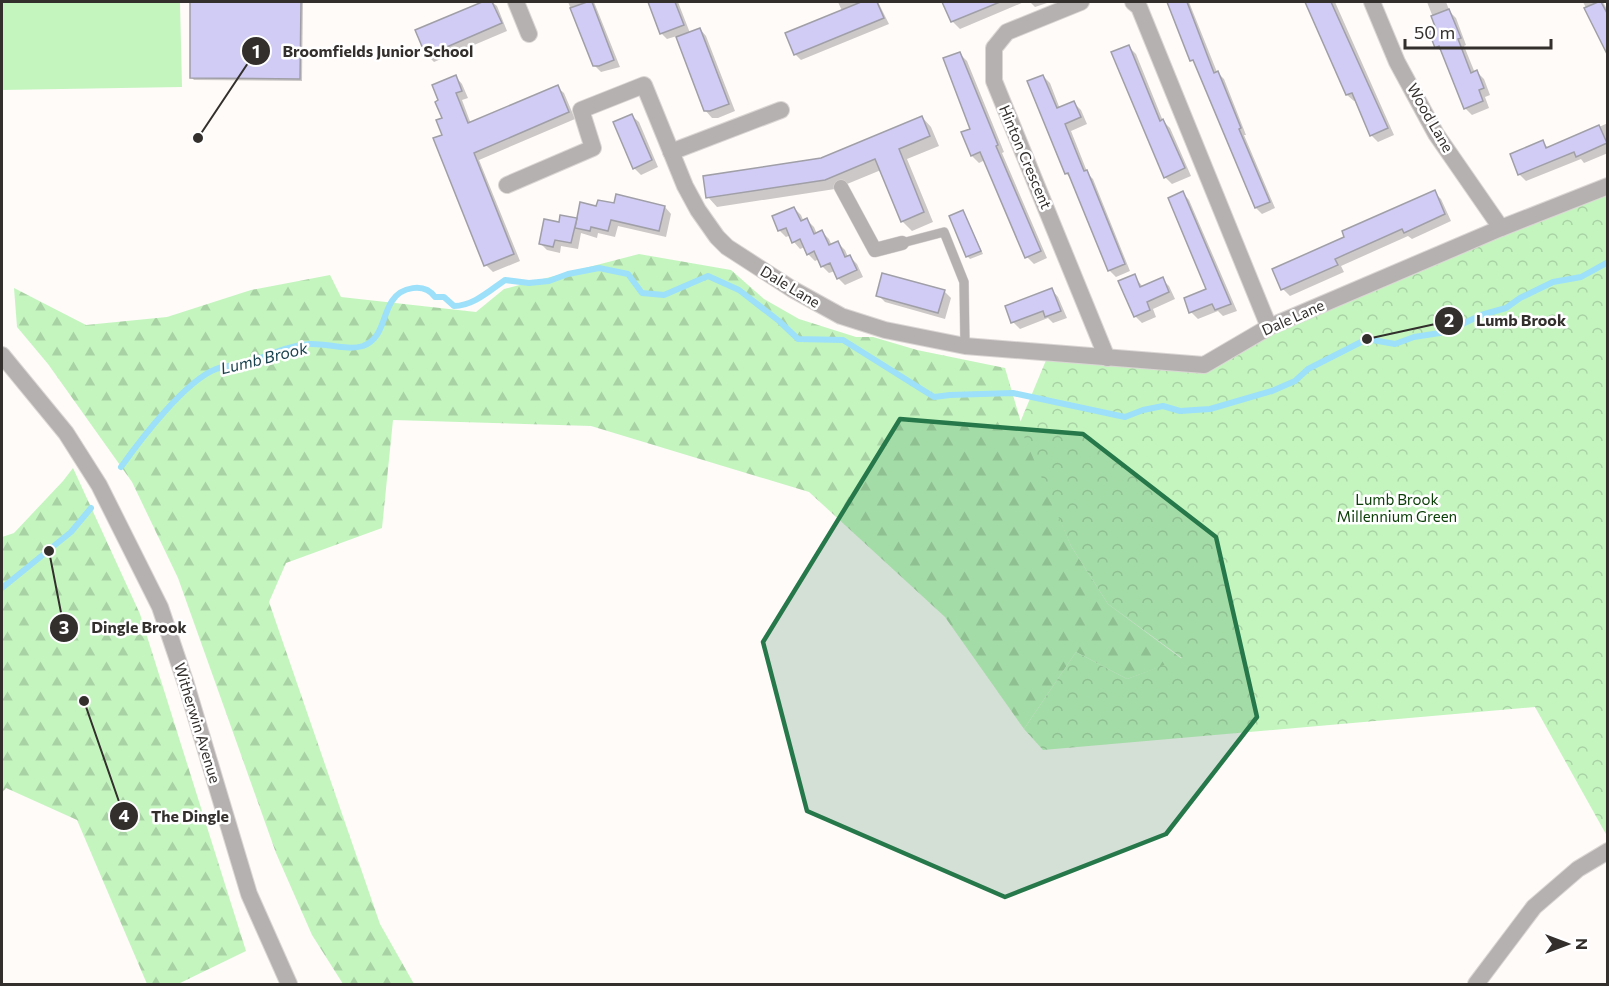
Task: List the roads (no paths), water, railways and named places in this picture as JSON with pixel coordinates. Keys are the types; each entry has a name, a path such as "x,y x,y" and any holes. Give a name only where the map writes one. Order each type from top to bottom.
{"street":[{"path":"516,2 529,34"},
{"name":"Hinton Crescent","path":"1081,2 1007,32 994,48 994,81 1107,358"},
{"path":"1133,2 1139,7 1269,327"},
{"name":"Wood Lane","path":"1372,2 1397,62 1436,134 1501,228"},
{"name":"Dale Lane","path":"507,185 593,148 581,110 644,85 698,210 717,237 727,247 760,270 841,316 885,330 965,346 1204,365 1269,327 1501,228 1608,186"},
{"path":"671,152 781,110"},
{"path":"841,186 875,250 902,243"},
{"name":"Witherwin Avenue","path":"2,355 66,433 99,485 160,607 186,684 249,894 289,984"},
{"path":"1476,984 1534,908 1578,869 1608,851"}],"lane":[{"path":"902,243 944,232 964,282 965,346"}],"waterway":[{"name":"Lumb Brook","path":"121,467 164,412 191,385 204,376 216,369 248,362 301,345 316,344 350,348 363,346 375,338 396,296 413,288 425,289 435,297 444,297 454,306 474,301 505,280 529,283 549,281 568,274 599,268 628,274 642,293 664,295 708,276 739,290 798,339 843,340 934,397 1013,393 1125,417 1163,406 1180,411 1210,409 1272,391 1295,381 1308,369 1367,339 1395,344 1414,337 1446,332 1481,315 1506,308 1520,298 1553,282 1581,277 1608,262"},
{"path":"2,588 71,532 91,508"}],"place":[{"name":"Broomfields Junior School","path":"198,138"},
{"name":"Lumb Brook","path":"1367,339"},
{"name":"Dingle Brook","path":"49,551"},
{"name":"The Dingle","path":"84,701"}],"park label":[{"name":"Lumb Brook Millennium Green","path":"1397,508"}]}
